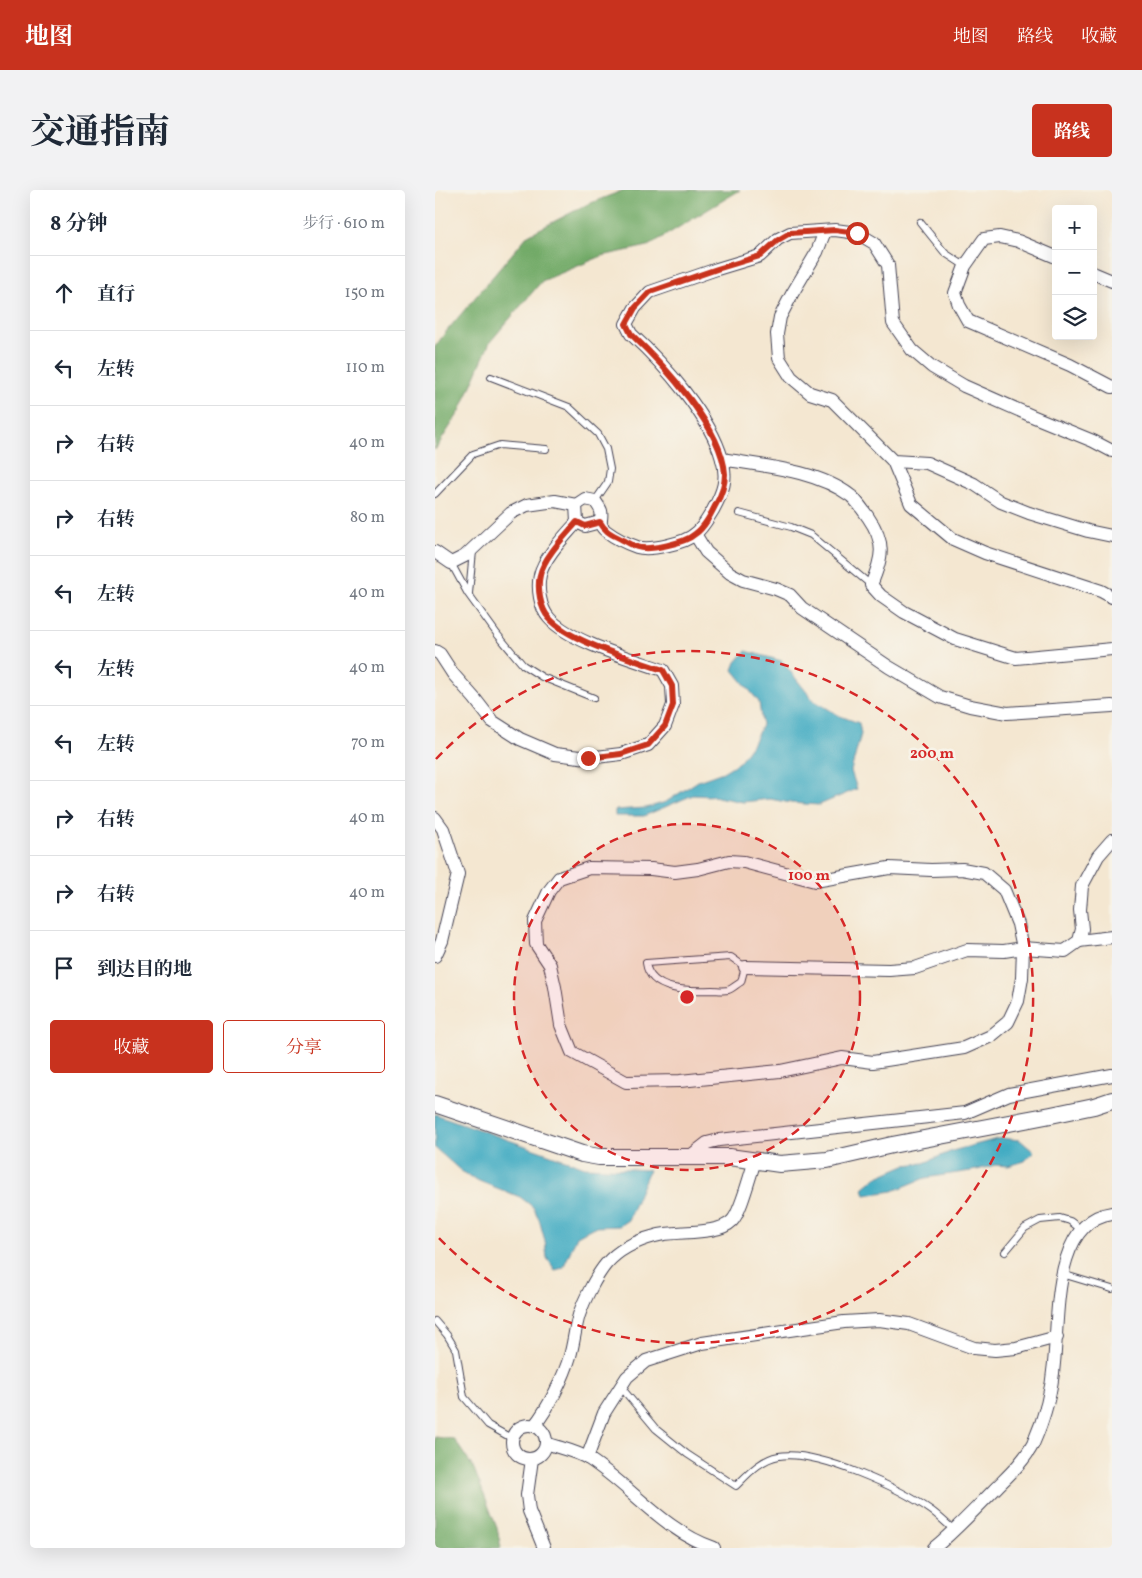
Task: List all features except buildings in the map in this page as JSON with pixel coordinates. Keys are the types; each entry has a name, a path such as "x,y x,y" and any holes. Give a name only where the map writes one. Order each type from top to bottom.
{"street":[{"path":"435,552 451,564 465,556 511,513 527,505 555,501 576,505 585,499 595,501 601,511 600,522 605,531 638,547 665,546 680,542 695,534 707,520 722,493 725,475 722,459 715,441 694,404 631,334 626,324 635,308 650,292 760,256 778,240 790,233 825,231 857,233 874,243 888,265 893,323 912,350 932,367 963,386 1093,441 1112,451"},
{"path":"825,231 817,252 780,317 777,334 779,358 791,377 810,393 832,400 893,461 911,504 953,539 985,553 1101,591 1112,597"},
{"path":"1052,255 1018,241 999,237 984,239 965,266 955,294 959,305 968,321 1070,365 1112,387"},
{"path":"1097,275 1112,281"},
{"path":"722,459 792,472 829,484 852,497 878,531 882,552 877,572 871,585 881,596 904,612 955,638 1016,658 1112,650"},
{"path":"893,461 927,463 974,484 1001,502 1029,513 1088,531 1112,536"},
{"path":"435,650 492,722 519,740 555,754 588,758 621,754 648,745 665,726 673,705 672,686 663,670 585,642 561,630 547,617 539,596 540,574 551,554 577,522 576,505"},
{"path":"577,522 585,526 600,522"},
{"path":"695,534 706,552 730,573 743,580 790,595 802,608 889,667 940,697 970,706 1007,713 1112,706"},
{"path":"435,818 443,829 457,874 442,941 435,956"},
{"path":"1079,941 1082,929 1082,886 1098,856 1112,840"},
{"path":"729,861 744,862 815,881 889,868 961,869 984,874 1003,890 1018,924 1023,948 1022,978 1018,1001 1009,1022 991,1036 963,1048 873,1062 842,1058 780,1071 679,1080 626,1082 572,1052 561,1025 550,966 537,944 535,921 549,891 559,878 589,868 651,869 675,872 698,869 729,861"},
{"path":"745,967 889,970 915,968 967,950 1023,948 1065,951 1079,941 1112,936"},
{"path":"689,1157 707,1143 719,1140 965,1113 1009,1094 1112,1075"},
{"path":"435,1104 582,1154 599,1156 729,1157 780,1164 827,1160 892,1145 1060,1113 1112,1100"},
{"path":"534,1426 541,1418 559,1382 570,1357 579,1314 596,1279 606,1265 625,1248 655,1236 716,1230 732,1221 739,1207 755,1161"},
{"path":"934,1548 955,1531 1025,1458 1033,1443 1045,1410 1054,1365 1061,1274 1073,1242 1087,1223 1103,1214 1112,1213"},
{"path":"587,1458 605,1413 627,1377 646,1361 702,1343 844,1322 879,1320 909,1324 974,1348 995,1350 1016,1348 1057,1337"},
{"path":"534,1426 543,1433 546,1443 541,1454 532,1459 522,1457 514,1450 513,1439 515,1434 523,1427 534,1426"},
{"path":"546,1443 587,1458 663,1520 703,1544 714,1548"},
{"path":"532,1459 527,1495 529,1510 544,1548"}],"lane":[{"path":"920,222 945,253 965,266"},
{"path":"491,377 569,407 597,434 606,449 610,469 609,482 595,501"},
{"path":"435,494 473,454 500,444 546,448"},
{"path":"739,513 791,527 811,535 871,585"},
{"path":"469,594 474,546"},
{"path":"451,564 497,634 523,665 542,677 594,698"},
{"path":"731,957 745,967 741,982 728,990 694,991 669,987 654,979 647,969 646,963 731,957"},
{"path":"1005,1252 1025,1228 1040,1220 1060,1218 1070,1221 1082,1230"},
{"path":"1061,1274 1112,1289"},
{"path":"435,1321 447,1335 456,1350 464,1398 488,1425 513,1439"},
{"path":"620,1386 656,1429 687,1454 736,1486 757,1466 778,1456 805,1456 839,1465 916,1500 933,1511 955,1531"}],"green space":[{"path":"624,190 740,190 648,246 602,256 542,281 490,342 460,411 435,450 435,347 445,333 528,235 588,204"},
{"path":"435,1437 454,1439 474,1469 497,1528 501,1548 435,1548"}],"water":[{"path":"746,651 782,661 813,700 840,716 859,723 861,734 851,771 857,789 819,805 770,799 743,802 712,796 693,795 644,816 615,816 615,810 646,808 666,802 698,781 723,772 739,762 753,743 762,725 759,702 733,670 736,662"},
{"path":"435,1114 585,1167 649,1170 628,1220 619,1226 594,1227 577,1236 563,1268 555,1270 547,1258 539,1219 533,1207 520,1197 479,1181 461,1171 435,1148"},
{"path":"1001,1138 1020,1140 1034,1152 1025,1161 1008,1166 995,1165 977,1170 925,1178 893,1191 865,1195 863,1188 875,1178 905,1165 924,1163 952,1151"}],"route":[{"path":"588,758 621,754 648,745 665,726 673,705 672,686 663,670 585,642 561,630 547,617 539,596 540,574 551,554 577,522 585,526 600,522 605,531 638,547 665,546 680,542 695,534 707,520 722,493 725,475 722,459 715,441 694,404 631,334 626,324 635,308 650,292 760,256 778,240 790,233 835,230 857,233"}]}
